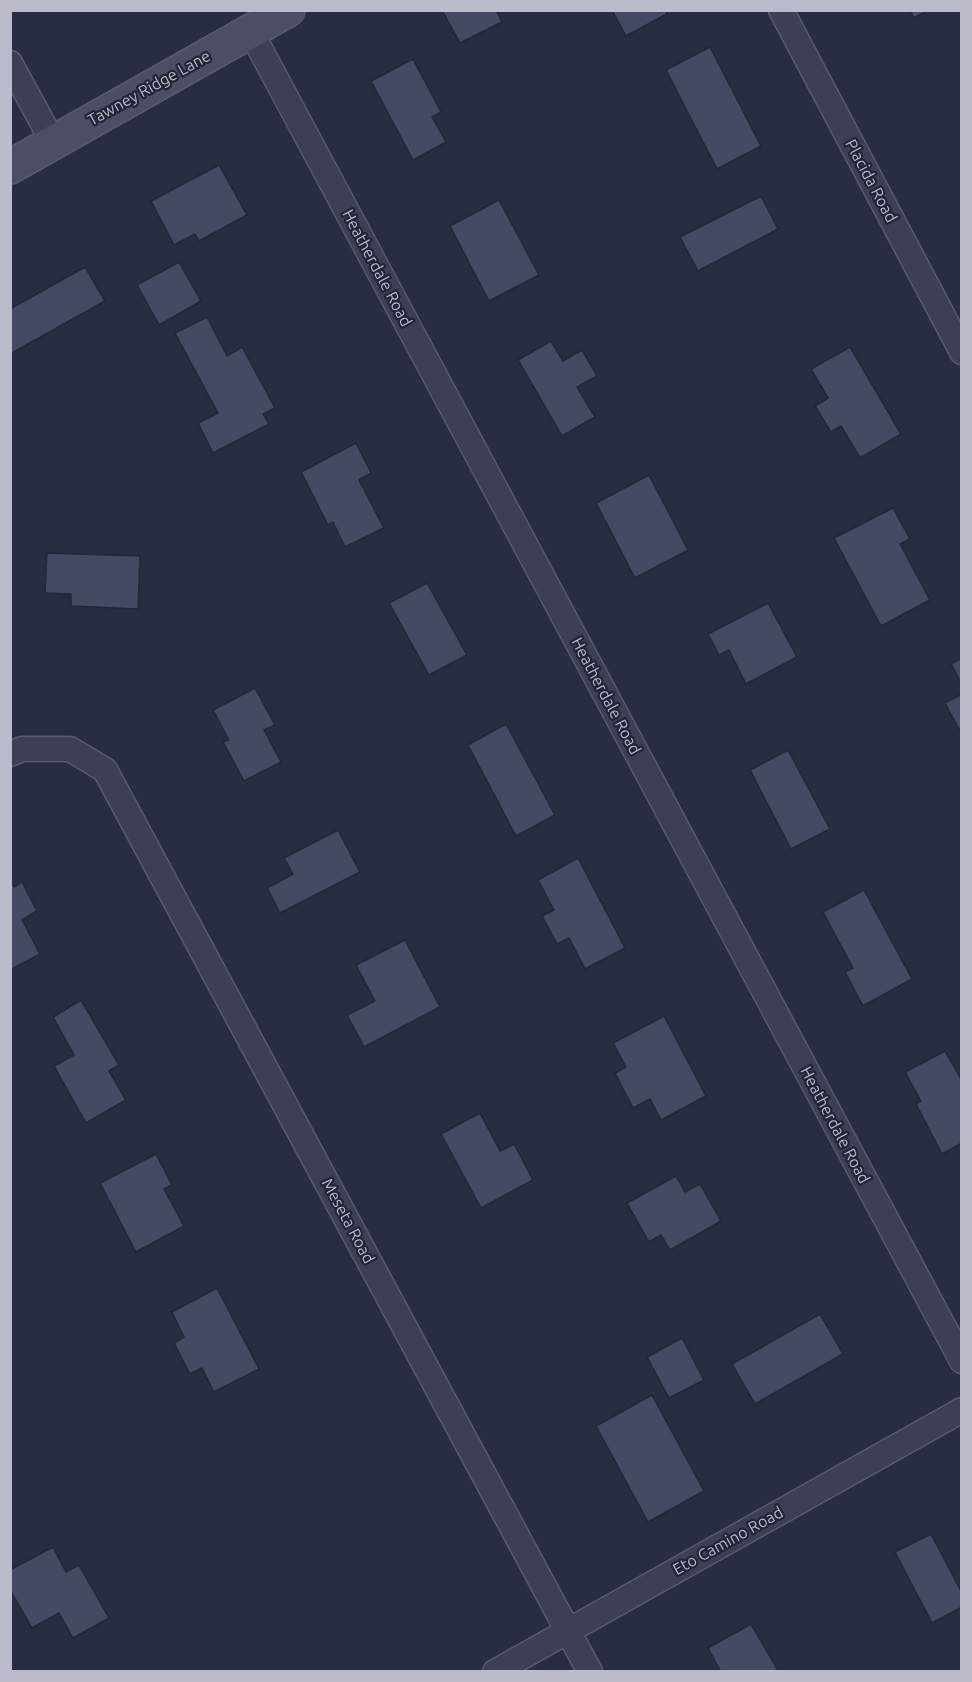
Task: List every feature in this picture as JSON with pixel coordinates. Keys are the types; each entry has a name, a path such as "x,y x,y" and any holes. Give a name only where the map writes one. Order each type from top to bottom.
{"street":[{"name":"Tawney Ridge Lane","path":"10,167 288,10"},
{"name":"Placida Road","path":"781,10 962,352"},
{"name":"Heatherdale Road","path":"251,32 962,1361"},
{"path":"10,63 54,142"},
{"name":"Meseta Road","path":"10,754 22,749 70,749 105,770 590,1671"},
{"name":"Eto Camino Road","path":"495,1671 962,1410"}],"building":[{"path":"442,10 496,10 502,22 460,43"},
{"path":"612,10 665,10 667,14 626,36"},
{"path":"910,10 928,10 914,18"},
{"path":"710,47 761,146 717,169 666,70"},
{"path":"413,59 441,112 432,117 446,142 413,160 371,81"},
{"path":"219,165 247,215 199,241 195,234 174,245 151,201"},
{"path":"761,196 778,229 698,271 680,237"},
{"path":"499,200 539,275 489,301 450,226"},
{"path":"179,262 201,301 159,325 137,285"},
{"path":"85,267 105,301 10,354 10,309"},
{"path":"207,317 227,356 242,347 275,408 263,414 269,424 213,453 198,423 218,413 175,333"},
{"path":"551,341 563,361 582,350 597,376 577,387 595,417 562,436 518,360"},
{"path":"850,347 901,434 860,458 841,426 831,432 815,406 828,398 811,369"},
{"path":"356,443 371,473 359,480 384,528 345,547 333,522 328,525 301,472"},
{"path":"649,475 688,550 635,578 596,503"},
{"path":"893,508 910,539 900,544 930,600 881,626 834,538"},
{"path":"47,553 140,556 138,609 71,606 71,594 45,593"},
{"path":"427,583 467,655 429,675 389,603"},
{"path":"768,603 797,657 746,684 729,650 719,655 708,634"},
{"path":"962,658 962,684 951,664"},
{"path":"255,688 275,725 264,730 281,762 244,781 223,742 229,740 213,710"},
{"path":"962,694 962,727 959,729 945,703"},
{"path":"506,724 555,815 516,836 468,745"},
{"path":"788,750 830,829 791,849 750,770"},
{"path":"338,830 360,872 280,913 267,888 293,874 284,858"},
{"path":"578,858 625,948 585,969 569,938 557,944 542,916 554,910 538,880"},
{"path":"10,880 14,887 22,882 37,911 22,920 40,954 10,970"},
{"path":"864,890 912,979 863,1006 845,972 853,968 823,912"},
{"path":"405,940 440,1007 364,1047 347,1015 375,1001 356,965"},
{"path":"81,1000 119,1065 109,1071 126,1100 86,1123 54,1066 74,1055 53,1017"},
{"path":"664,1016 706,1096 661,1120 650,1099 633,1108 615,1073 626,1067 613,1043"},
{"path":"945,1051 962,1081 962,1143 942,1154 916,1104 921,1101 905,1072"},
{"path":"480,1113 500,1151 514,1144 533,1180 481,1208 441,1134"},
{"path":"156,1154 172,1185 164,1189 184,1226 136,1252 100,1183"},
{"path":"676,1176 685,1192 700,1184 721,1221 670,1250 661,1235 649,1242 627,1203"},
{"path":"217,1288 259,1369 214,1392 202,1368 190,1374 174,1343 184,1337 172,1312"},
{"path":"820,1314 843,1354 755,1404 732,1364"},
{"path":"682,1338 704,1380 669,1398 647,1357"},
{"path":"652,1395 704,1491 648,1522 596,1426"},
{"path":"931,1534 962,1593 962,1607 932,1623 895,1552"},
{"path":"53,1547 66,1572 79,1565 109,1618 73,1638 59,1613 32,1628 10,1590 10,1570"},
{"path":"751,1624 779,1672 721,1672 708,1648"}]}
